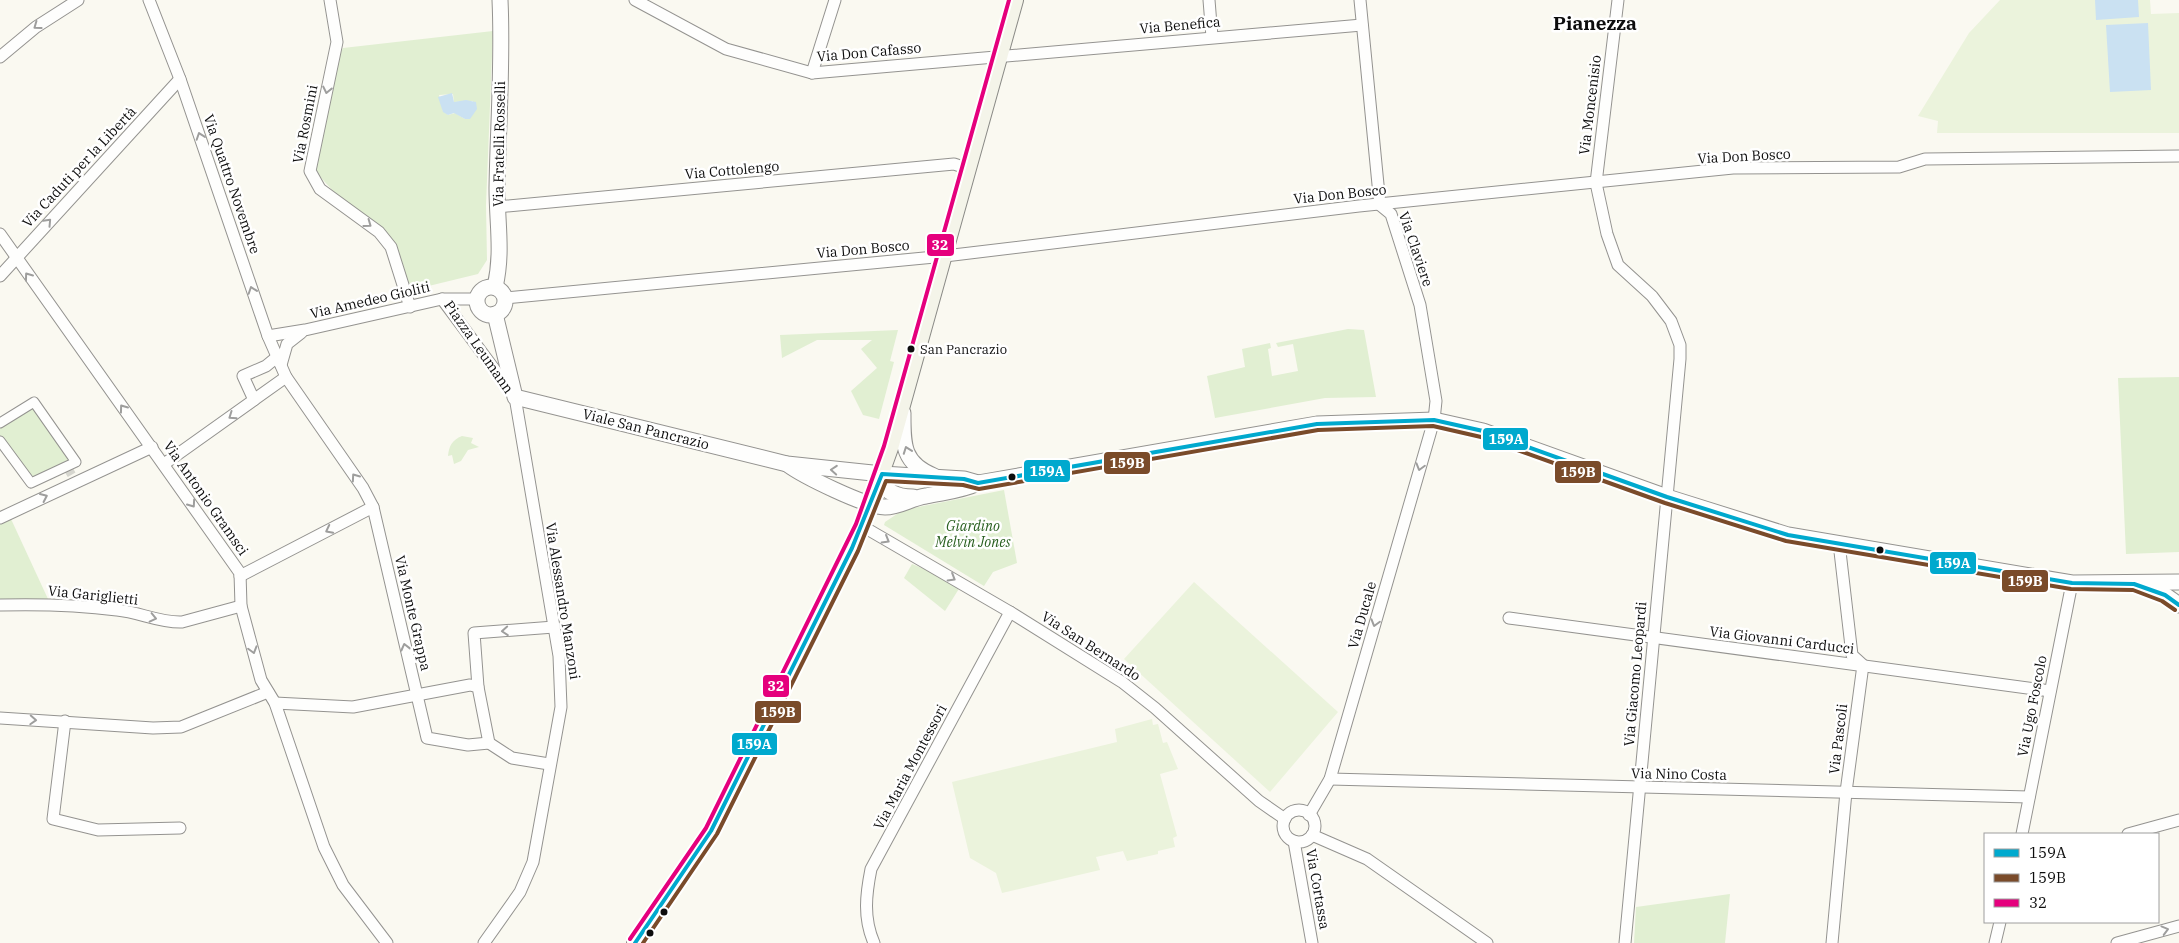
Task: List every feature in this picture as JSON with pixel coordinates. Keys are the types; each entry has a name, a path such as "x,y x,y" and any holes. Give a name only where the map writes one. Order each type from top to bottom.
{"main road":[{"path":"635,943 711,832 862,526 881,475 903,403 1016,0"}],"street":[{"path":"2,51 78,0"},
{"name":"Via Quattro Novembre","path":"149,0 180,79 268,336 286,378 363,488 373,507"},
{"name":"Via Rosmini","path":"330,0 337,42 310,171 320,189 379,232 391,247 410,307"},
{"name":"Via Fratelli Rosselli","path":"500,0 497,207 501,263 500,293"},
{"name":"Via Don Cafasso","path":"635,0 726,49 812,73 1000,55"},
{"path":"812,73 835,0"},
{"path":"1209,0 1212,37"},
{"name":"Via Claviere","path":"1360,0 1380,205 1391,214 1420,306 1436,401 1434,420"},
{"name":"Via Moncenisio","path":"1618,0 1596,183 1607,234 1618,264 1664,310 1674,327 1680,345 1667,497"},
{"name":"Via Benefica","path":"1000,55 1362,25"},
{"name":"Via Caduti per la Libertà","path":"0,276 180,79"},
{"name":"Via Don Bosco","path":"500,293 945,256 1380,205 1732,168 1899,167 1925,159 2179,156"},
{"name":"Via Cottolengo","path":"497,207 954,164 969,169"},
{"name":"Via Antonio Gramsci","path":"0,234 240,573 240,606 262,680 275,703 324,847 343,886 387,943"},
{"path":"482,291 500,293 503,309 495,314 482,312 477,299 482,291"},
{"name":"Via Amedeo Gioliti","path":"268,336 305,330 442,299"},
{"name":"Piazza Leumann","path":"442,299 477,299"},
{"name":"Piazza Leumann","path":"442,299 513,392"},
{"name":"Piazza Leumann","path":"495,314 513,392"},
{"name":"Via Amedeo Gioliti","path":"279,361 287,344 305,330"},
{"path":"254,400 242,376 279,361"},
{"path":"164,464 286,378"},
{"name":"Viale San Pancrazio","path":"513,392 787,464 881,475 964,479 978,483"},
{"name":"Via Alessandro Manzoni","path":"484,943 520,892 533,862 549,764 561,708 561,682 554,628 513,392"},
{"path":"0,423 34,402 76,462 31,483 0,442"},
{"path":"903,403 903,435 911,461 922,470 942,479"},
{"path":"978,483 1317,424 1434,420 1483,431 1667,497 1788,535 2072,583 2134,584 2145,581 2179,582"},
{"name":"Via Ducale","path":"1309,814 1330,779 1434,420"},
{"path":"0,518 152,447"},
{"name":"Viale San Pancrazio","path":"787,464 799,473 870,506 886,507 905,503 915,498 965,489 978,483"},
{"path":"881,475 882,484 890,492 903,497 915,498"},
{"name":"Via Giacomo Leopardi","path":"1624,943 1667,497"},
{"path":"240,576 373,507"},
{"name":"Via Monte Grappa","path":"373,507 427,738 468,745 490,744"},
{"name":"Via San Bernardo","path":"862,526 1010,612 1122,682 1155,708 1259,801 1284,819"},
{"path":"1839,543 1852,655 1863,665"},
{"name":"Via Ugo Foscolo","path":"2022,833 2072,583"},
{"path":"2134,584 2165,595 2179,605"},
{"name":"Via Gariglietti","path":"0,605 49,604 119,610 172,622 182,622 240,606"},
{"name":"Via Maria Montessori","path":"874,943 870,933 865,899 871,869 1010,612"},
{"name":"Via Giovanni Carducci","path":"1509,618 1652,639 1863,665 2050,691"},
{"path":"549,764 512,758 490,744 478,687 474,633 554,628"},
{"name":"Via Pascoli","path":"1832,943 1846,792 1863,665"},
{"path":"275,703 340,708 470,685 478,687"},
{"path":"0,718 153,728 181,727 268,692"},
{"path":"65,722 53,819 98,830 180,828"},
{"name":"Via Nino Costa","path":"1330,779 2028,797"},
{"path":"1296,810 1309,814 1314,826 1312,835 1304,841 1294,841 1285,834 1284,819 1296,810"},
{"path":"2132,833 2179,820"},
{"path":"1312,835 1367,859 1487,943"},
{"name":"Via Cortassa","path":"1294,841 1312,943"},
{"path":"1995,943 2000,923"},
{"path":"2117,943 2179,926"}],"green space":[{"path":"2000,0 2150,0 2151,14 2179,13 2179,133 1937,133 1938,121 1918,116 1969,33"},
{"path":"493,31 486,205 487,260 478,274 408,291 395,247 335,193 313,169 336,62 343,48","holes":["453,94 454,102 473,101 465,119 455,113 448,115 443,111 439,95"]},
{"path":"1348,329 1364,330 1376,397 1325,398 1215,418 1207,376 1245,367 1242,349 1270,343 1271,348 1268,349 1272,376 1298,371 1293,344 1278,347 1276,343"},
{"path":"898,330 890,361 894,362 879,419 863,415 851,391 877,368 861,349 872,340 817,340 782,358 780,335"},
{"path":"2179,377 2179,552 2126,554 2118,378"},
{"path":"34,405 73,461 33,480 0,437 0,427"},
{"path":"462,436 473,438 471,443 479,447 468,450 461,461 454,464 452,455 448,456 449,449 453,441"},
{"name":"Giardino Melvin Jones","path":"1004,490 1017,563 993,572 984,586 884,525 885,522 903,510"},
{"path":"11,519 48,599 0,601 0,524"},
{"path":"912,564 962,584 945,611 904,578"},
{"path":"1194,582 1338,712 1270,792 1124,659"},
{"path":"1152,719 1153,725 1158,724 1163,743 1167,742 1178,769 1160,774 1177,836 1173,838 1175,847 1158,851 1158,854 1127,861 1123,851 1096,857 1100,870 1002,893 996,873 970,858 952,782 1117,742 1115,729"},
{"path":"1730,894 1725,943 1634,943 1636,907"}],"water":[{"path":"2095,0 2138,0 2139,17 2096,20"},
{"path":"2148,23 2151,90 2110,92 2106,25"},
{"path":"452,93 454,102 466,100 476,102 477,109 470,119 465,119 454,113 448,115 443,112 438,97"}],"tunnel":[{"path":"67,467 76,482"}],"transit line":[{"name":"32","path":"630,939 706,828 856,524 884,446 1009,0"},
{"name":"159A","path":"635,943 711,831 852,548 882,474 964,479 978,483 1317,424 1434,420 1483,431 1667,497 1788,535 2072,583 2134,584 2165,595 2179,605"},
{"name":"159B","path":"643,943 717,834 858,551 886,481 963,485 979,489 1318,430 1433,426 1481,437 1665,503 1786,541 2071,589 2133,590 2162,601 2175,610"}],"place":[{"name":"San Pancrazio","path":"911,349"}],"district":[{"name":"Pianezza","path":"1595,23"}]}
